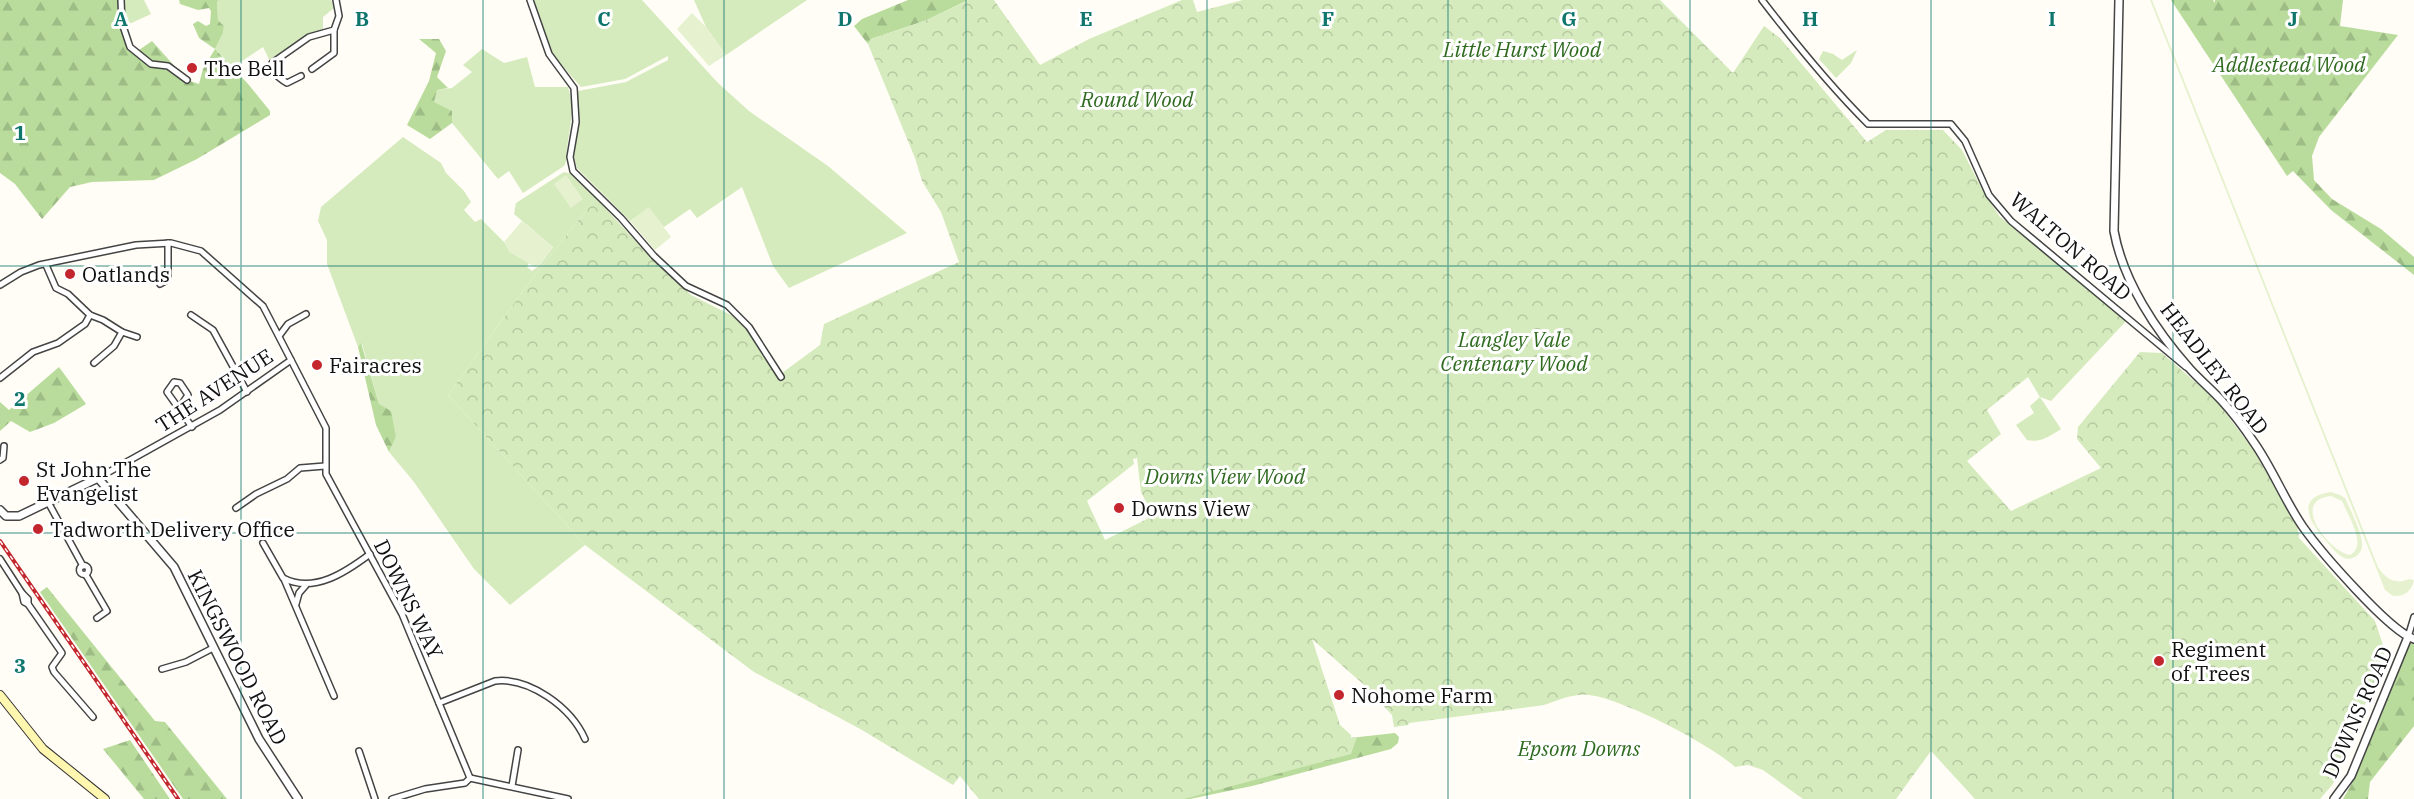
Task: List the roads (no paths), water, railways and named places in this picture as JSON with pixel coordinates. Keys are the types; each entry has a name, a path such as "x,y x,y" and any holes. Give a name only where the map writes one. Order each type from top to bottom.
{"main road":[{"path":"0,695 44,749 105,799"}],"street":[{"path":"121,0 122,23 130,47 152,64 168,66 187,80"},
{"path":"312,69 334,53 334,30 339,16 336,0"},
{"path":"531,0 549,54 574,88 576,122 570,157 573,171 686,286 727,305 749,327 781,377"},
{"name":"WALTON ROAD","path":"1762,0 1795,44 1841,98 1868,124 1951,124 1965,141 1989,195 2011,221 2129,318 2177,361 2190,369"},
{"name":"HEADLEY ROAD","path":"2120,0 2114,231 2117,251 2124,268 2148,311 2190,369 2223,401 2256,445 2303,527 2384,618 2411,638"},
{"path":"301,76 290,84 287,83 280,78 272,67 272,63 309,38 334,30"},
{"path":"160,284 167,280 168,275 168,243"},
{"name":"THE AVENUE","path":"0,285 21,272 46,264 136,245 168,243 201,251 263,306 291,360 247,392 192,427 98,478 12,517 6,516 0,510"},
{"path":"46,264 56,288 68,294 90,315 136,337"},
{"path":"279,336 288,324 306,314"},
{"path":"0,378 33,352 58,343 85,324 90,315"},
{"path":"191,315 213,330 247,392"},
{"path":"94,363 114,345 122,332"},
{"name":"DOWNS WAY","path":"291,360 326,428 326,474 402,614 470,778"},
{"path":"180,407 188,395 180,384 174,382 167,392 180,407 192,427"},
{"path":"0,460 3,458 4,446"},
{"path":"236,508 256,494 287,479 300,468 325,466"},
{"name":"KINGSWOOD ROAD","path":"98,478 174,567 259,739 298,799"},
{"path":"48,502 82,566 88,569 86,574 107,611 97,618"},
{"path":"262,543 296,604 334,696"},
{"path":"296,604 299,592 306,585 341,574 370,554"},
{"path":"0,559 22,593 28,598 28,604 62,653 52,667 54,672 93,717"},
{"path":"283,578 306,585"},
{"path":"2411,638 2414,617"},
{"name":"DOWNS ROAD","path":"2334,799 2351,776 2411,638"},
{"path":"162,670 186,662 213,648"},
{"path":"439,703 495,681 523,683 553,701 576,723 585,739"},
{"path":"512,786 518,750"},
{"path":"359,752 375,799"},
{"path":"392,799 425,789 465,783 470,778 568,799"}],"railway":[{"path":"0,541 178,799"}],"place":[{"name":"The Bell","path":"192,68"},
{"name":"Oatlands","path":"70,274"},
{"name":"Fairacres","path":"317,365"},
{"name":"St John The Evangelist","path":"24,481"},
{"name":"Downs View","path":"1119,508"},
{"name":"Tadworth Delivery Office","path":"38,529"},
{"name":"Regiment of Trees","path":"2159,661"},
{"name":"Nohome Farm","path":"1339,695"}],"park label":[{"name":"Little Hurst Wood","path":"1522,49"},
{"name":"Addlestead Wood","path":"2289,64"},
{"name":"Round Wood","path":"1137,99"},
{"name":"Langley Vale Centenary Wood","path":"1514,351"},
{"name":"Downs View Wood","path":"1225,476"},
{"name":"Epsom Downs","path":"1579,748"}]}
